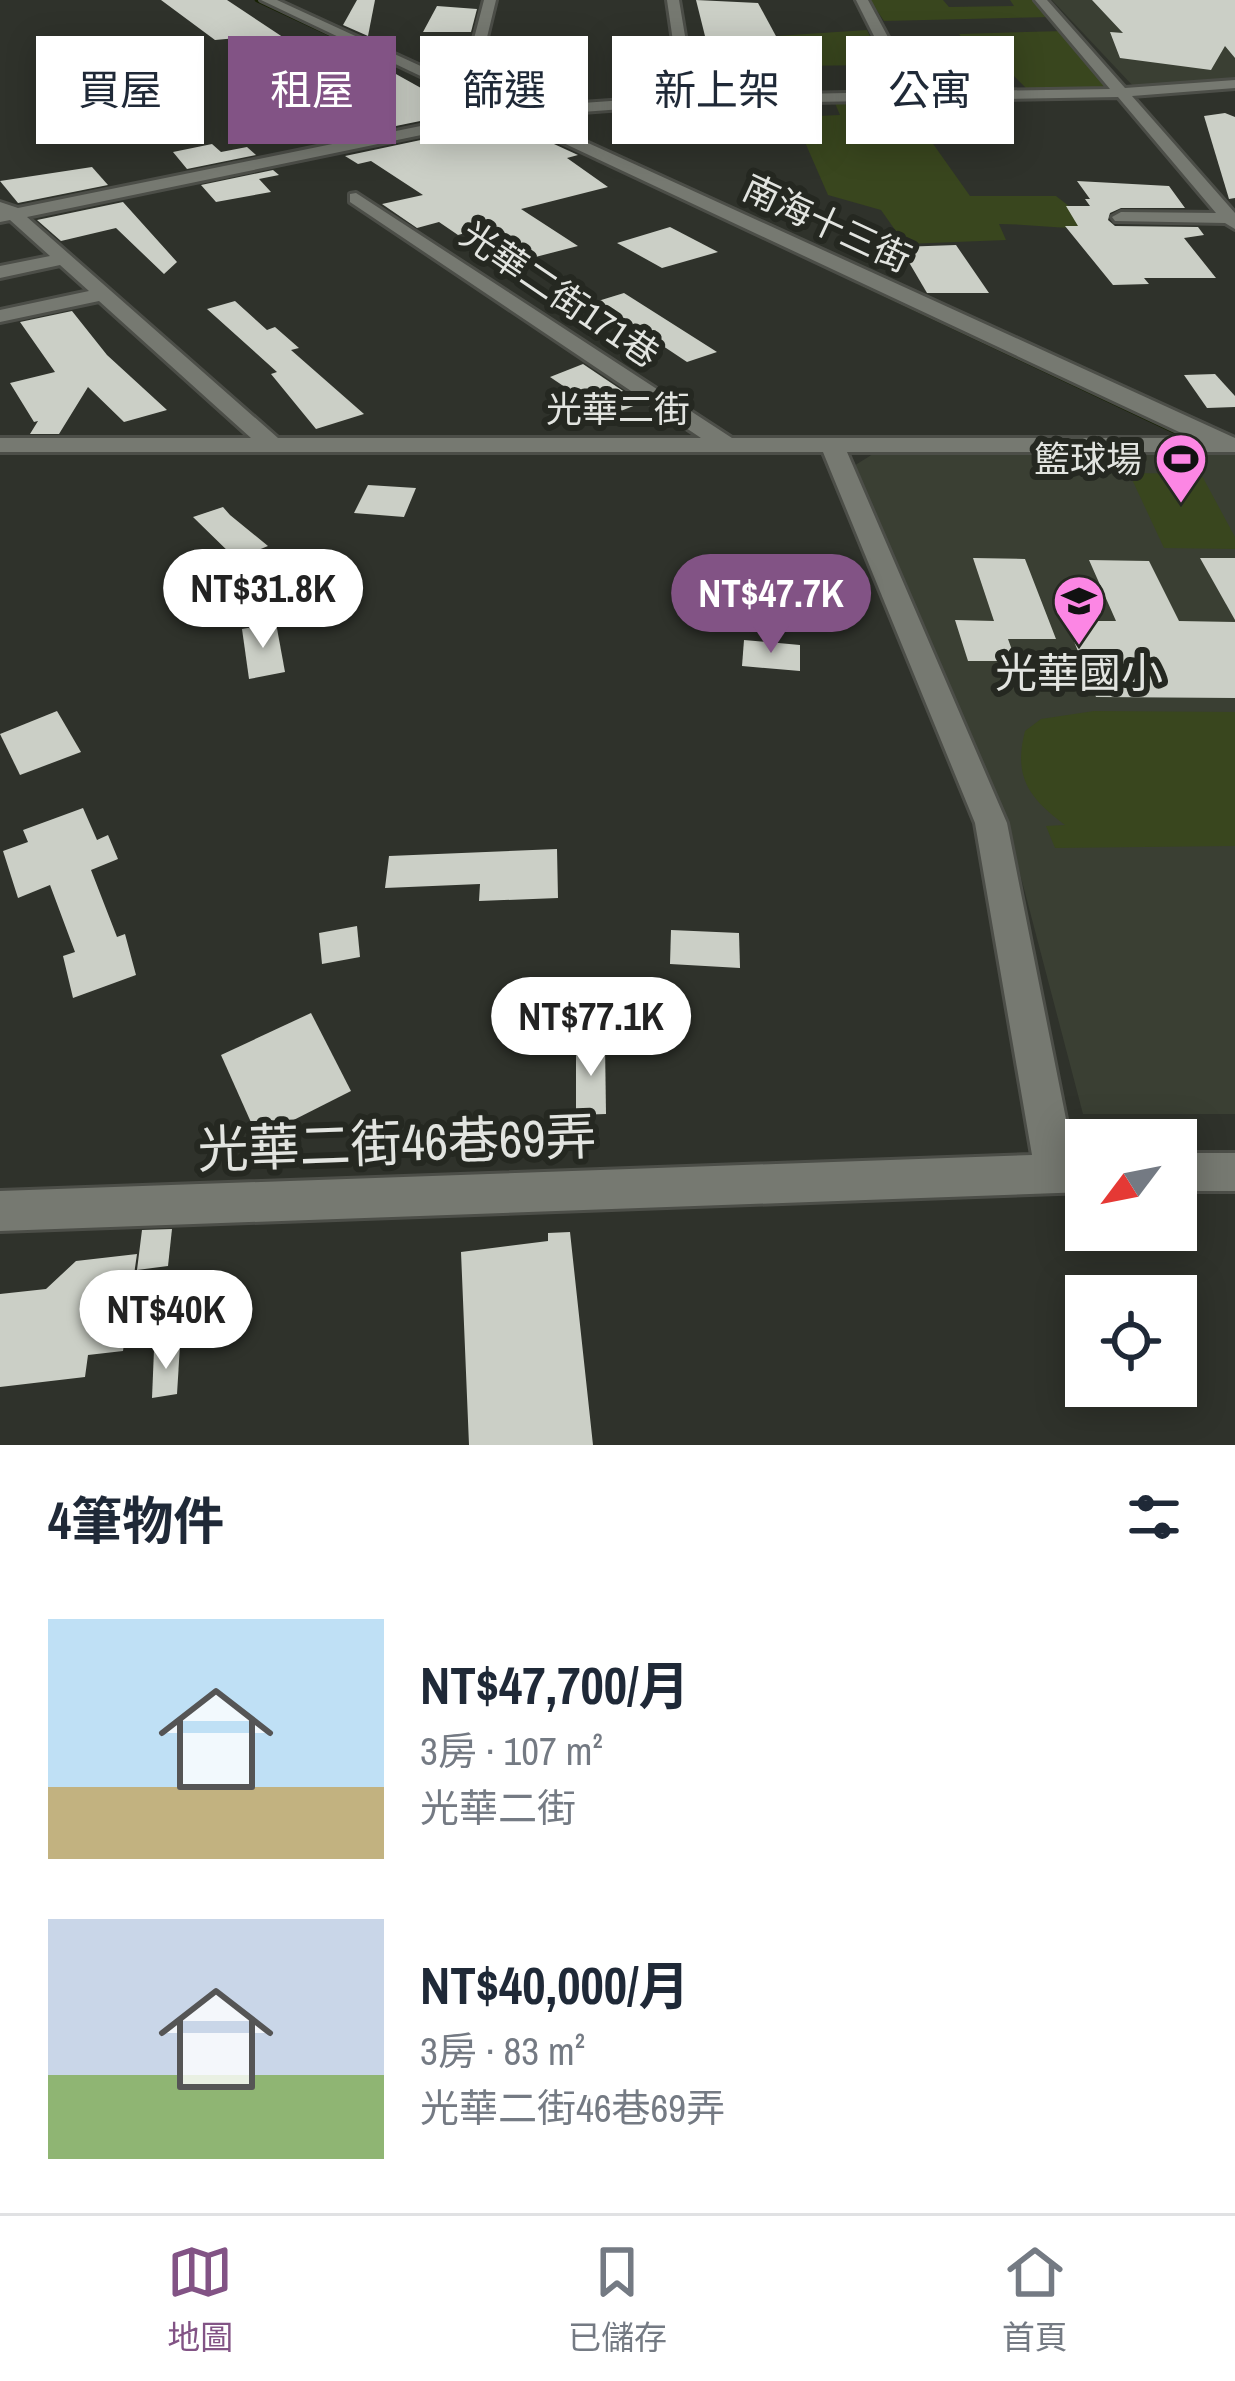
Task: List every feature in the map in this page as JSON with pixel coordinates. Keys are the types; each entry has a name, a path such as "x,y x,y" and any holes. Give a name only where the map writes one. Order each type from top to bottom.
{"street":[{"name":"南海十三街","path":"267,0 297,7 420,68"},
{"path":"481,36 490,0"},
{"path":"673,0 678,36"},
{"path":"862,0 881,36"},
{"path":"1041,0 1232,221"},
{"path":"1014,95 1235,84"},
{"path":"5,212 420,130"},
{"name":"南海十三街","path":"573,144 1233,447"},
{"name":"光華二街171巷","path":"356,198 727,445"},
{"path":"5,212 272,445"},
{"path":"1121,217 1232,221"},
{"path":"0,272 61,259"},
{"path":"0,316 104,294"},
{"name":"光華二街","path":"0,446 1233,447"},
{"path":"833,447 991,823 1065,1147"},
{"path":"1197,1172 1235,1172"},
{"name":"光華二街46巷69弄","path":"0,1211 1065,1173"}],"shaded area":[{"path":"1052,0 1235,0 1235,78 1134,87"},
{"name":"光華國小","path":"873,454 1235,454 1235,1114 1083,1114 1006,820 841,474"}],"green space":[{"path":"870,0 943,0 949,7 1014,6 1010,0 1038,0 1051,17 884,21"},
{"path":"867,30 870,36 846,36 846,65 822,66 822,36 776,36"},
{"path":"1064,31 1116,88 1029,91 1014,76 1014,36 959,34"},
{"path":"834,101 846,101 846,144 933,144 970,196 1056,196 1096,227 999,224 1006,240 905,244 881,210 828,195 806,144 822,144 822,116 840,115"},
{"name":"籃球場","path":"1129,473 1201,474 1235,537 1235,549 1164,548"},
{"path":"1094,711 1235,712 1235,846 1055,848 1046,826 1065,825 1027,785 1021,761 1025,731 1041,719"}],"building":[{"path":"161,0 227,0 281,36 215,40"},
{"path":"357,0 375,0 368,36 343,25"},
{"path":"696,0 758,3 776,36 705,36"},
{"path":"1092,0 1235,0 1235,58 1225,46 1211,70 1120,58 1110,32 1123,33"},
{"path":"437,6 477,9 471,32 423,32"},
{"path":"396,74 420,87 420,121 396,126"},
{"path":"1225,113 1235,117 1235,198 1229,199 1204,116"},
{"path":"420,140 420,144 554,144 578,155 567,158 608,187 521,209 578,246 520,261 476,230 458,235 439,222 417,228 382,204 423,195 371,161 358,164 345,156"},
{"path":"212,144 221,152 247,147 256,155 187,169 173,152"},
{"path":"92,167 108,185 18,203 0,181"},
{"path":"273,170 279,175 259,179 271,192 216,202 201,185"},
{"path":"1077,181 1169,186 1185,208 1121,208 1110,213 1108,220 1115,226 1198,227 1204,235 1184,238 1216,278 1144,278 1149,284 1113,285 1065,226 1078,226 1066,206 1090,206"},
{"path":"123,202 177,262 164,274 116,228 61,241 37,220"},
{"path":"670,227 718,252 662,268 617,243"},
{"path":"956,245 989,293 927,293 900,247"},
{"path":"624,293 717,352 687,362 645,334 635,337 585,305"},
{"path":"235,301 267,330 275,327 299,348 291,350 364,414 316,429 271,374 277,372 207,309"},
{"path":"72,311 107,355 167,410 124,422 88,387 59,434 30,434 38,421 34,422 10,383 55,372 20,322"},
{"path":"583,364 641,403 608,416 550,377"},
{"path":"1215,374 1235,396 1235,407 1207,408 1184,375"},
{"path":"368,485 416,488 404,517 354,513"},
{"path":"223,507 268,546 236,559 193,517"},
{"path":"973,558 1025,559 1056,639 1008,639 1016,661 968,661 955,620 994,621"},
{"path":"1200,558 1235,558 1235,620"},
{"path":"1089,560 1149,561 1179,621 1235,622 1235,698 1096,697 1066,621 1116,621"},
{"path":"276,623 285,672 249,679 242,629"},
{"path":"744,640 800,645 800,671 742,666"},
{"path":"57,711 81,752 20,775 0,734"},
{"path":"83,808 97,840 108,835 118,859 91,870 117,937 125,934 136,975 73,998 63,956 75,952 50,885 18,898 3,851 28,842 23,830"},
{"path":"557,849 558,898 479,901 480,884 385,888 389,856"},
{"path":"357,926 360,957 322,964 319,933"},
{"path":"671,930 739,933 740,968 670,964"},
{"path":"311,1013 351,1091 258,1138 221,1055"},
{"path":"576,1044 605,1044 606,1114 576,1115"},
{"path":"172,1229 168,1266 137,1270 142,1230"},
{"path":"570,1232 593,1445 469,1445 461,1252 548,1241 548,1233"},
{"path":"137,1254 123,1351 88,1355 85,1377 0,1387 0,1294 46,1289 76,1261"},
{"path":"180,1345 177,1394 152,1398 154,1350"}],"waterway":[{"path":"257,0 420,76"},
{"path":"849,277 864,284"},
{"path":"858,281 1186,436"}],"place":[{"name":"籃球場","path":"1181,505"},
{"name":"光華國小","path":"1079,647"}]}
